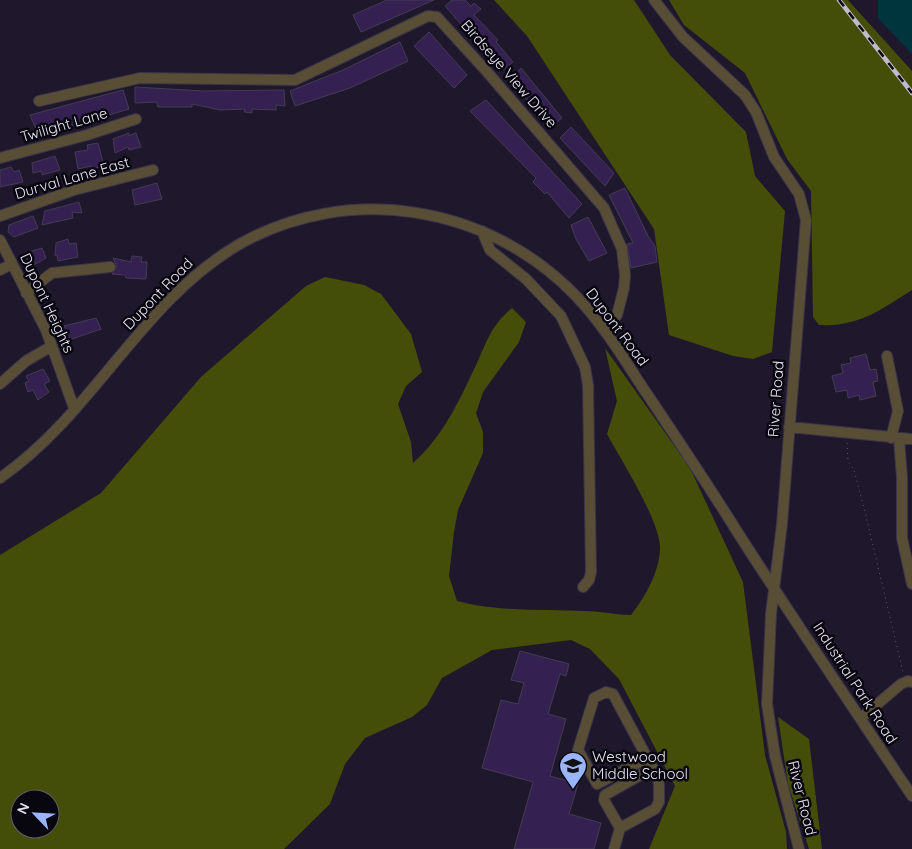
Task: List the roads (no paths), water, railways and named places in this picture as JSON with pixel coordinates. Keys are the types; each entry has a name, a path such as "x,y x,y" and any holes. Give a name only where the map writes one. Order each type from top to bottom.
{"street":[{"name":"River Road","path":"654,0 683,37 746,95 756,112 774,157 799,194 804,206 807,231 782,524 773,588 767,704 775,756 799,849"},
{"name":"Birdseye View Drive","path":"39,101 140,78 295,80 428,16 437,17 488,73 604,208 622,249 625,274 624,288 617,315 604,330"},
{"name":"Twilight Lane","path":"0,158 136,119"},
{"name":"Durval Lane East","path":"0,216 74,190 153,170"},
{"name":"Dupont Road","path":"0,478 31,454 188,282 220,257 267,232 318,214 345,210 384,208 435,216 482,231 526,254 545,267 577,296 604,330 692,460 773,588"},
{"path":"482,231 490,250 526,279 561,316 585,367 588,385 591,572 589,580 583,586"},
{"name":"Dupont Heights","path":"0,240 52,346 74,408"},
{"path":"0,270 12,264"},
{"path":"26,293 52,273 110,267"},
{"path":"0,384 26,361 52,346"},
{"path":"887,356 898,411 895,438 902,477 902,538 912,584"},
{"path":"789,427 912,439"},
{"name":"Industrial Park Road","path":"773,588 912,796"},
{"path":"861,718 908,682"},
{"path":"614,849 620,828 655,809 659,802 658,778 613,694 606,692 594,698 578,750 597,784 647,758"},
{"path":"620,828 604,800 605,795 653,768"}],"railway":[{"path":"839,0 912,93"}],"place":[{"name":"Westwood Middle School","path":"573,790"}]}
